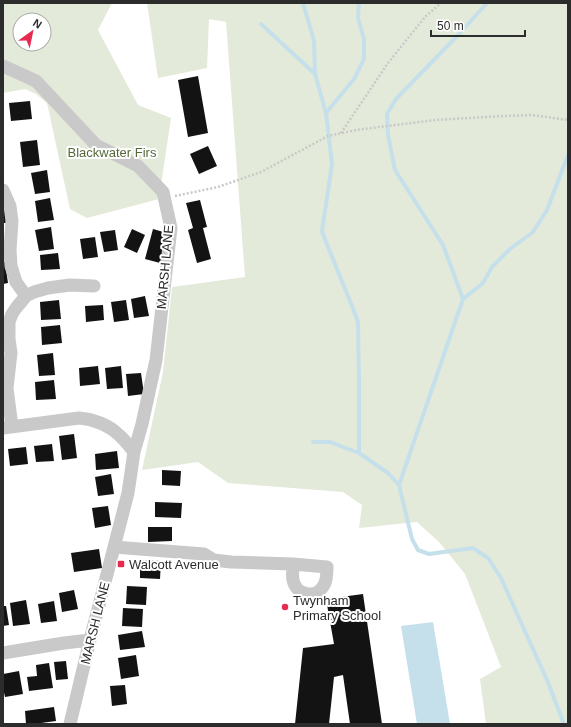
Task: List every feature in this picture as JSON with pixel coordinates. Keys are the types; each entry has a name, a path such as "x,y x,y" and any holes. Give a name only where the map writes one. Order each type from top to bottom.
{"street":[{"name":"MARSH LANE","path":"3,66 36,81 96,145 138,166 163,192 171,228 156,352 142,424 134,452 128,493 70,724"},
{"path":"3,190 10,206 12,222 10,250 11,266 16,282 26,296"},
{"path":"94,286 70,285 48,288 34,292 26,296 12,314 9,322 11,352 7,388 7,428 88,418 119,434 134,452"},
{"path":"114,548 204,554 214,560 231,562 293,564"},
{"path":"3,653 90,640"}],"path":[{"path":"341,133 388,63 425,17 441,3"},
{"path":"164,198 218,187 260,172 328,136 356,130 435,120 504,116 532,116 568,120"}],"green space":[{"name":"Blackwater Firs","path":"3,3 112,3 98,30 138,105 171,118 159,199 87,218 70,209 47,103 36,94 25,89 3,93"},
{"path":"147,3 568,3 568,724 486,724 480,679 501,667 465,574 440,543 417,522 359,528 362,505 343,492 228,483 198,462 142,470 163,372 172,287 245,277 226,22 209,19 207,68 158,78"}],"water":[{"path":"433,622 450,724 417,724 401,626"}],"building":[{"path":"198,76 208,133 188,137 178,80"},
{"path":"30,101 32,119 11,121 9,103"},
{"path":"37,140 40,165 23,167 20,142"},
{"path":"208,146 217,166 199,174 190,154"},
{"path":"47,170 50,192 35,194 31,173"},
{"path":"50,198 54,220 38,222 35,201"},
{"path":"200,200 207,227 203,228 211,259 197,263 188,230 193,228 186,203"},
{"path":"3,205 5,205 6,223 3,223"},
{"path":"51,227 54,249 39,251 35,230"},
{"path":"132,229 145,235 137,253 124,247"},
{"path":"153,229 167,233 160,263 145,259"},
{"path":"115,230 118,250 104,252 100,232"},
{"path":"95,237 98,257 83,259 80,239"},
{"path":"58,253 60,269 41,270 40,255"},
{"path":"3,262 5,262 8,283 3,284"},
{"path":"145,296 149,316 134,318 131,299"},
{"path":"59,300 61,319 41,320 40,302"},
{"path":"126,300 129,320 114,322 111,302"},
{"path":"103,305 104,320 86,322 85,306"},
{"path":"60,325 62,343 42,345 41,327"},
{"path":"53,353 55,375 39,376 37,355"},
{"path":"98,366 100,384 80,386 79,368"},
{"path":"121,366 123,388 107,389 105,368"},
{"path":"141,373 144,394 128,396 126,374"},
{"path":"54,380 56,399 36,400 35,382"},
{"path":"74,434 77,458 62,460 59,436"},
{"path":"52,444 54,461 36,462 34,446"},
{"path":"26,447 28,464 10,466 8,449"},
{"path":"117,451 119,468 96,470 95,454"},
{"path":"162,470 181,471 180,486 162,485"},
{"path":"111,474 114,494 98,496 95,477"},
{"path":"155,502 182,503 181,518 155,517"},
{"path":"108,506 111,525 95,528 92,508"},
{"path":"148,527 172,527 172,541 148,542"},
{"path":"99,549 102,568 74,572 71,553"},
{"path":"140,560 161,561 160,579 140,578"},
{"path":"127,586 147,587 146,605 126,604"},
{"path":"74,590 78,609 62,612 59,593"},
{"name":"Twynham Primary School","path":"363,594 382,724 350,724 343,675 334,677 329,724 295,724 303,648 334,644 326,599"},
{"path":"26,600 30,624 13,626 10,603"},
{"path":"54,601 57,621 41,623 38,604"},
{"path":"3,606 6,606 9,625 3,626"},
{"path":"123,608 143,609 142,627 122,626"},
{"path":"142,631 145,647 120,650 118,635"},
{"path":"136,655 139,676 121,679 118,658"},
{"path":"66,661 68,679 56,680 54,662"},
{"path":"49,663 53,688 29,691 27,677 37,676 36,665"},
{"path":"19,671 23,694 5,697 3,688 3,674"},
{"path":"125,685 127,704 112,706 110,686"},
{"path":"54,707 56,721 26,724 25,711"}],"waterway":[{"path":"303,3 314,41 315,74 326,113 332,164 322,231 358,322 359,453"},
{"path":"326,113 354,79 364,59 364,39 358,18 359,3"},
{"path":"463,299 443,245 395,170 388,135 387,114 396,99 487,3"},
{"path":"261,24 315,74"},
{"path":"399,485 463,299 483,283 492,267 510,249 533,232 547,210 568,155"},
{"path":"313,442 330,442 359,453 388,473 399,485 412,539 418,550 429,554 473,548 488,558 501,578 547,680 564,724"}],"place":[{"name":"Walcott Avenue","path":"121,564"},
{"name":"Twynham Primary School","path":"285,607"}]}
